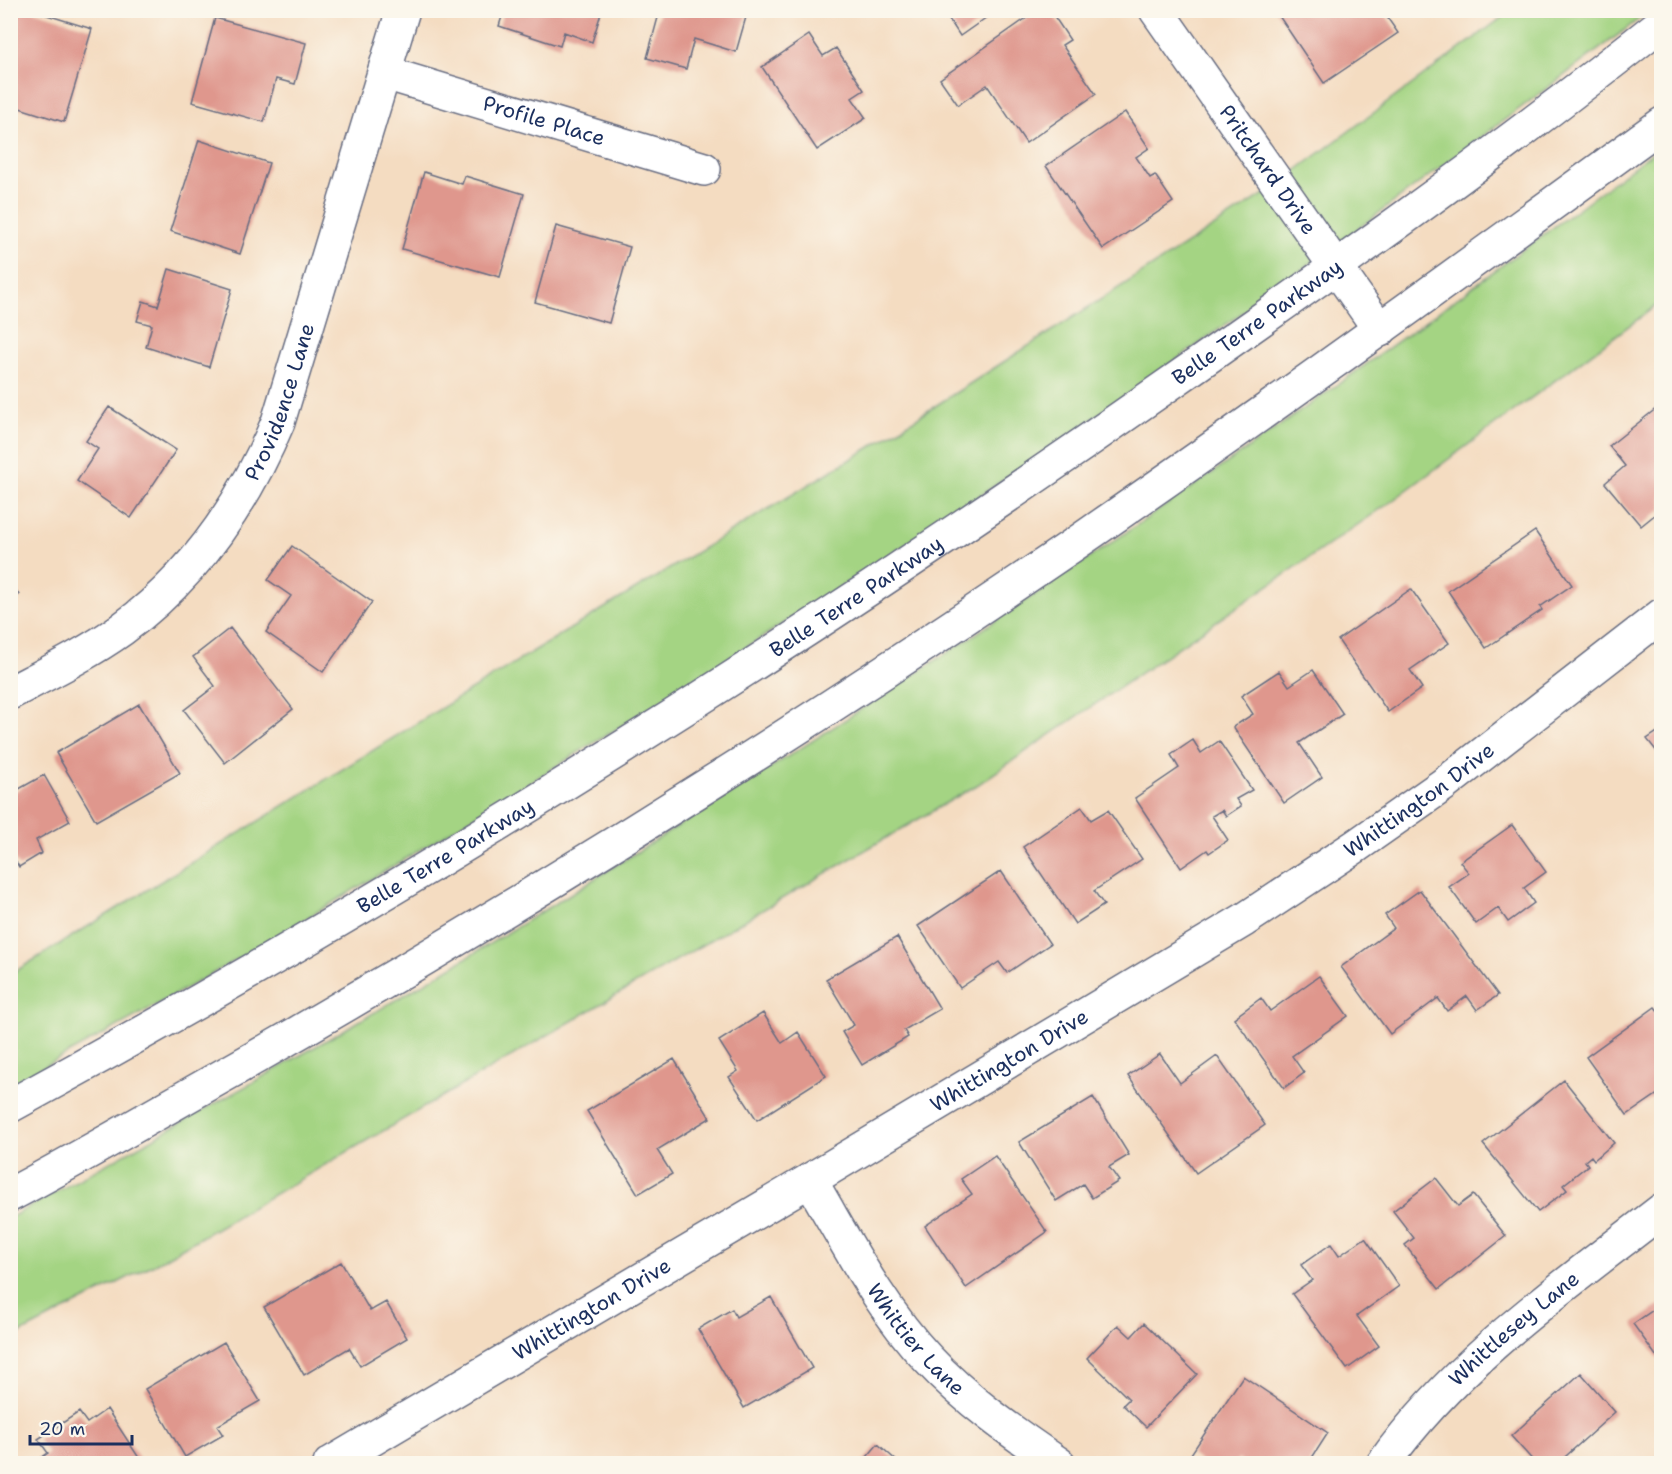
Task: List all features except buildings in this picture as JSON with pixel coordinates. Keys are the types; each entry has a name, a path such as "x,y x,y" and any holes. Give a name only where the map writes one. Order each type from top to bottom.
{"main road":[{"name":"Providence Lane","path":"10,693 99,645 151,606 202,553 225,522 245,489 264,456 278,422 404,10"},
{"name":"Pritchard Drive","path":"1156,10 1380,330"},
{"name":"Belle Terre Parkway","path":"10,1107 299,944 654,730 1006,499 1337,267 1662,23"},
{"name":"Profile Place","path":"385,73 704,169"},
{"path":"10,1196 385,983 690,798 895,665 1072,545 1380,330 1662,124"},
{"name":"Whittington Drive","path":"330,1464 364,1455 810,1180 1209,942 1299,885 1443,785 1662,615"},
{"name":"Whittier Lane","path":"810,1180 885,1305 926,1357 966,1396 1059,1464"},
{"name":"Whittlesey Lane","path":"1383,1464 1430,1405 1475,1361 1540,1306 1662,1210"}],"green space":[{"path":"1511,11 1650,11 1381,212 1199,344 922,534 682,688 277,936 11,1085 11,974 537,649 887,437 1263,195"},
{"path":"1661,146 1661,302 1388,504 977,785 160,1261 11,1338 11,1217 270,1073 445,970 578,889 832,728 1193,487 1429,319"}]}
